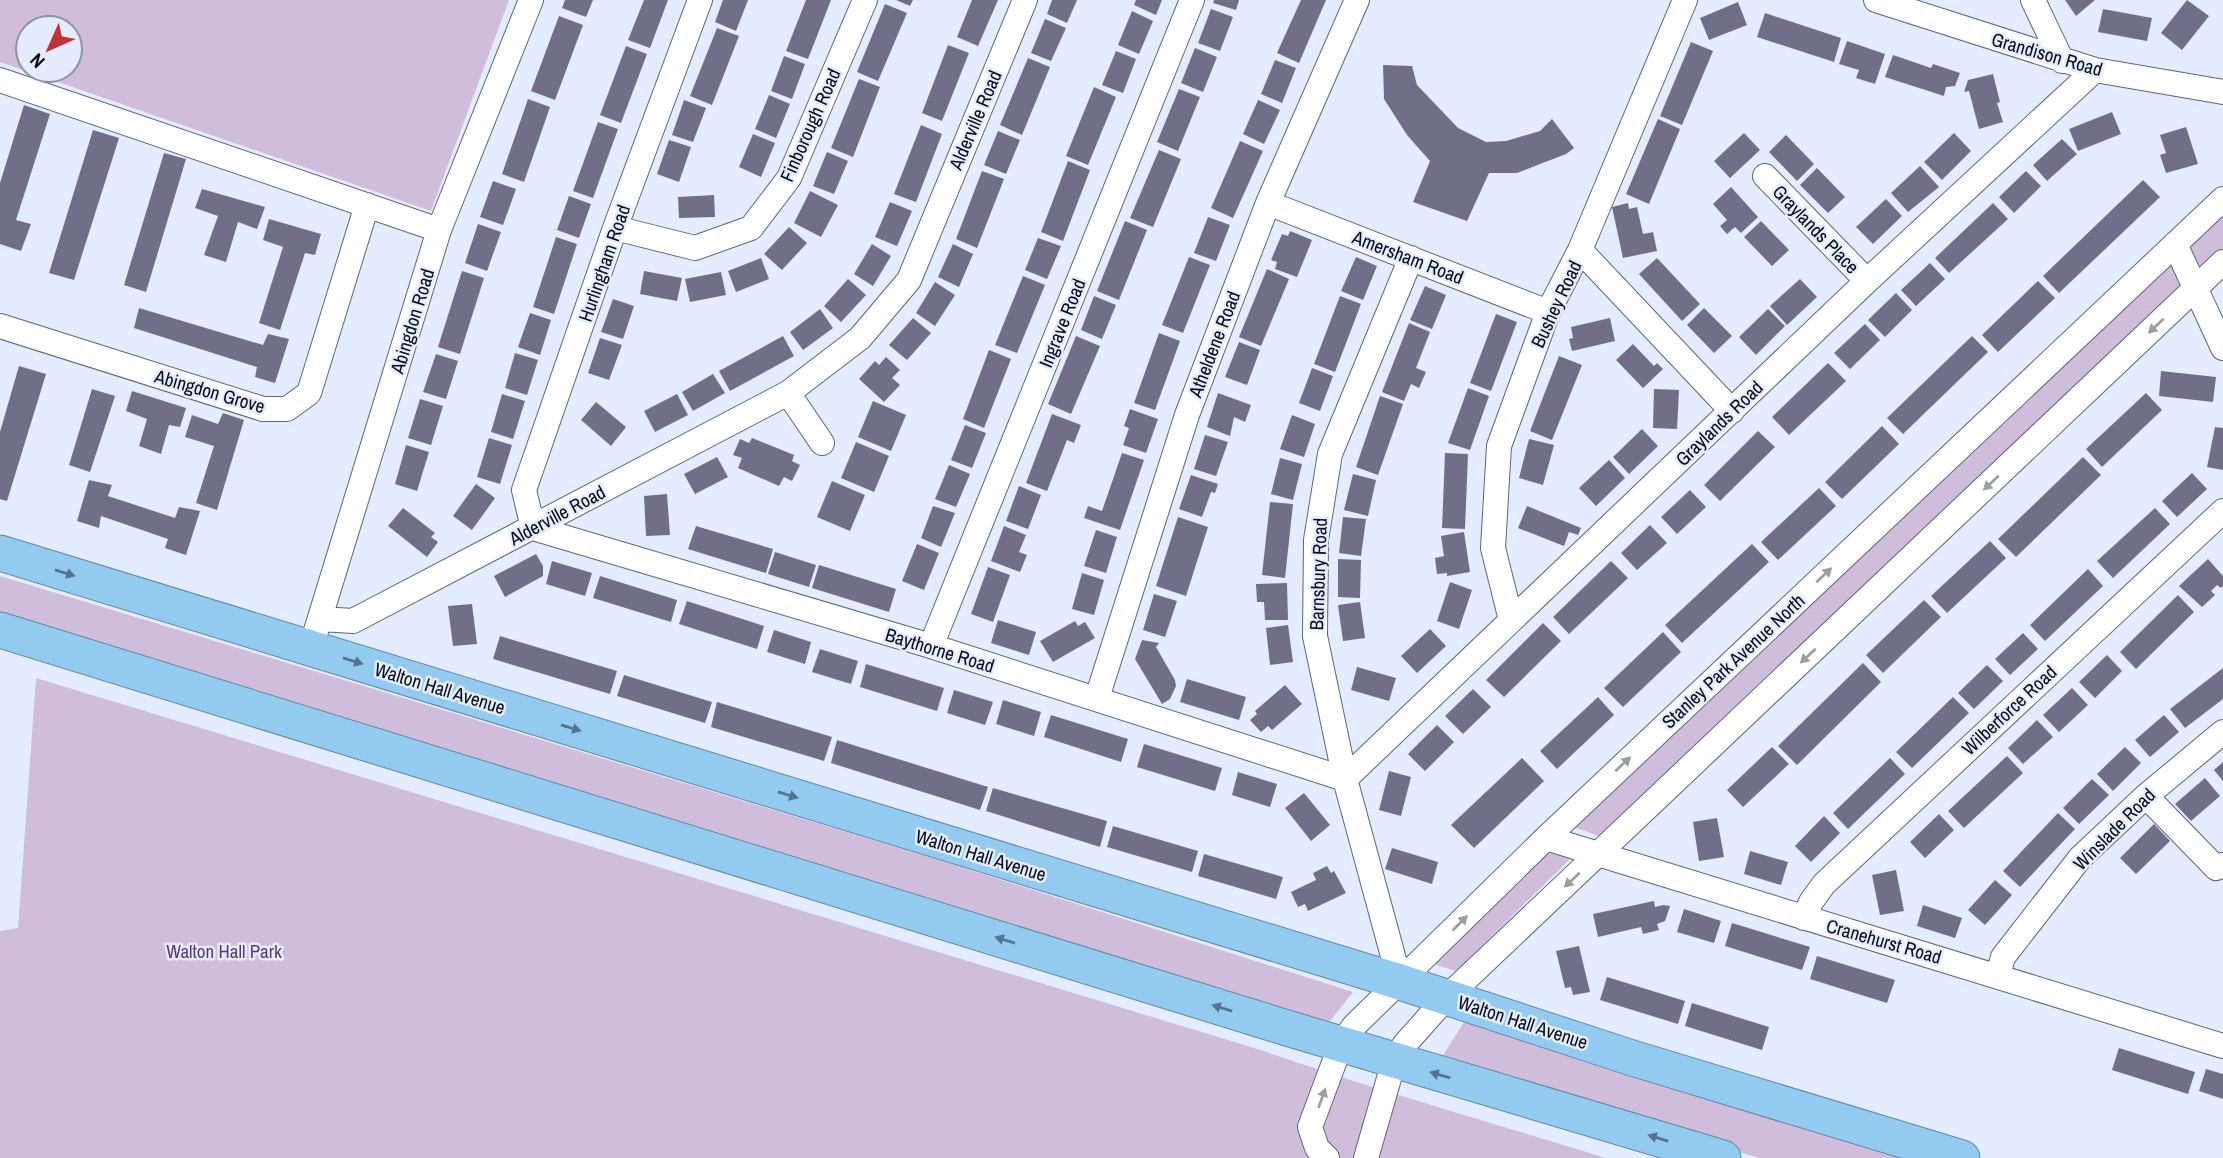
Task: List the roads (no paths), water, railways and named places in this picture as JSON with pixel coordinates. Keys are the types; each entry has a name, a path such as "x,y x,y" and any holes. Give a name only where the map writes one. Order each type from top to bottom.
{"highway":[{"name":"Walton Hall Avenue","path":"0,553 316,633 1629,1057 1962,1158"},
{"path":"0,630 1394,1061 1723,1158"}],"street":[{"name":"Abingdon Road","path":"316,633 439,230 531,0"},
{"name":"Hurlingham Road","path":"533,528 524,490 615,228 700,0"},
{"name":"Finborough Road","path":"615,228 695,248 751,228 789,178 865,0"},
{"name":"Alderville Road","path":"316,633 353,621 788,393 860,338 909,279 1025,0"},
{"name":"Ingrave Road","path":"931,646 1192,0"},
{"name":"Atheldene Road","path":"1097,698 1187,415 1268,203 1357,0"},
{"name":"Bushey Road","path":"1511,620 1493,548 1499,446 1548,312 1580,250 1685,0"},
{"name":"Grandison Road","path":"1876,0 2095,70 2223,92"},
{"path":"2033,0 2062,61"},
{"name":"Graylands Road","path":"1345,779 1867,281 2095,70"},
{"path":"0,80 439,230"},
{"name":"Graylands Place","path":"1765,176 1867,281"},
{"name":"Stanley Park Avenue North","path":"1328,1158 1317,1148 1310,1128 1341,1044 1354,1026 1546,838 2223,199"},
{"name":"Amersham Road","path":"1268,203 1548,312"},
{"name":"Abingdon Grove","path":"0,326 264,409 287,410 309,393 367,205"},
{"path":"2175,244 2223,348"},
{"path":"1580,250 1732,411"},
{"name":"Barnsbury Road","path":"1400,982 1345,779 1315,636 1315,540 1330,454 1411,258"},
{"path":"1366,1158 1394,1061 1405,1044 1447,997 2223,262"},
{"path":"788,393 822,443"},
{"name":"Wilberforce Road","path":"1804,918 1824,884 2223,511"},
{"name":"Baythorne Road","path":"533,528 931,646 1345,779"},
{"name":"Winslade Road","path":"1998,975 2003,957 2080,858 2146,796 2223,732"},
{"path":"2146,796 2216,868 2223,866"},
{"name":"Cranehurst Road","path":"1546,838 2223,1046"}],"park label":[{"name":"Walton Hall Park","path":"224,951"}]}
